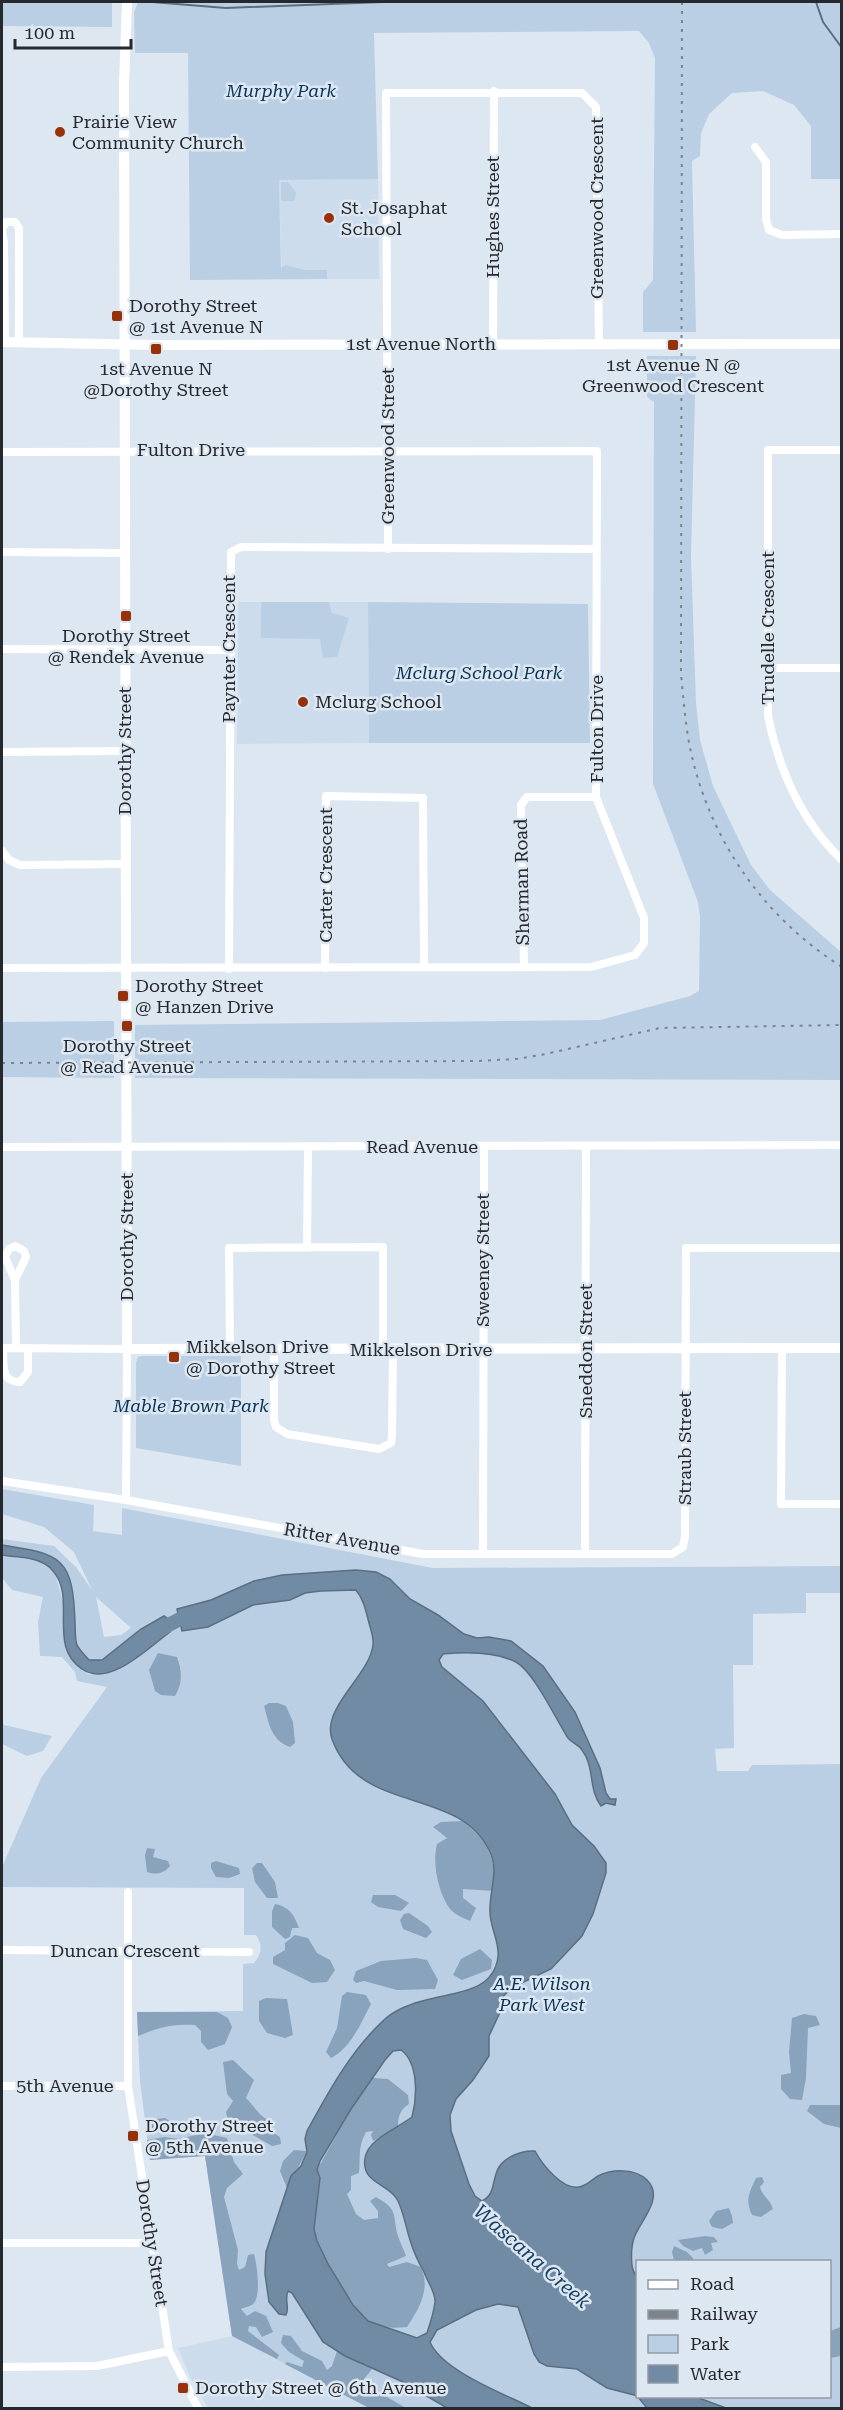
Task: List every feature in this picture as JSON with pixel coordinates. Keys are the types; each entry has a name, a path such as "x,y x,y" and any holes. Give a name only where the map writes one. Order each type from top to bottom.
{"street":[{"name":"Dorothy Street","path":"126,1500 124,74 127,2"},
{"name":"Hughes Street","path":"493,344 494,91"},
{"name":"Greenwood Crescent","path":"387,344 386,93 494,91 582,93 596,107 598,344"},
{"path":"755,147 766,162 766,219 769,230 782,235 842,234"},
{"path":"3,342 4,243 2,229 6,222 15,222 19,228 19,342"},
{"name":"1st Avenue North","path":"3,342 125,345 842,344"},
{"name":"Greenwood Street","path":"387,344 388,549"},
{"name":"Trudelle Crescent","path":"842,450 768,450 768,716 775,747 788,785 822,838 842,860"},
{"name":"Fulton Drive","path":"2,452 597,451 596,797 644,918 644,943 635,955 591,967 2,968"},
{"name":"Paynter Crescent","path":"230,969 231,552 241,548 597,549"},
{"path":"2,552 125,553"},
{"path":"2,649 230,650"},
{"path":"768,668 842,668"},
{"path":"2,753 125,751"},
{"name":"Carter Crescent","path":"325,968 326,796 423,798 424,967"},
{"name":"Sherman Road","path":"524,968 521,805 527,797 596,797"},
{"path":"2,851 9,860 20,865 125,864"},
{"name":"Read Avenue","path":"2,1147 842,1145"},
{"name":"Sweeney Street","path":"483,1147 483,1553"},
{"name":"Sneddon Street","path":"585,1554 586,1147"},
{"path":"307,1247 308,1148"},
{"path":"230,1350 229,1248 383,1247 391,1443 379,1449 280,1431 273,1420 274,1350"},
{"name":"Straub Street","path":"683,1547 686,1514 686,1248 842,1248"},
{"path":"15,1280 16,1348"},
{"path":"2,1348 4,1374 6,1380 11,1382 20,1382 28,1372 28,1348"},
{"name":"Mikkelson Drive","path":"2,1348 230,1350 842,1348"},
{"path":"782,1348 781,1504 842,1504"},
{"name":"Ritter Avenue","path":"2,1481 126,1500 423,1554 672,1554 683,1547"},
{"name":"Dorothy Street","path":"128,1892 128,2086 169,2351 198,2409"},
{"name":"Duncan Crescent","path":"2,1950 249,1952"},
{"name":"5th Avenue","path":"2,2086 128,2086"},
{"path":"2,2243 152,2243"},
{"path":"2,2367 97,2366 169,2351"}],"shaded area":[{"name":"St. Josaphat School","path":"378,179 379,279 282,279 279,180"},
{"name":"Mclurg School","path":"238,602 368,602 369,743 237,744"},
{"path":"158,1653 177,1657 181,1677 175,1696 161,1695 155,1691 149,1670"},
{"path":"269,1703 286,1706 293,1722 295,1743 290,1747 279,1740 272,1731 264,1706"},
{"path":"462,1821 484,1843 494,1869 493,1891 463,1889 463,1898 476,1908 470,1921 450,1909 439,1886 435,1860 437,1844 447,1838 433,1827 441,1822"},
{"path":"147,1848 155,1849 153,1857 168,1861 170,1866 165,1871 147,1872 145,1855"},
{"path":"216,1861 239,1868 240,1874 229,1878 216,1877 211,1863"},
{"path":"257,1863 262,1863 275,1882 278,1898 267,1898 255,1882 252,1868"},
{"path":"373,1895 395,1895 409,1903 401,1911 378,1907 371,1902"},
{"path":"275,1904 291,1912 299,1928 292,1928 290,1937 285,1939 272,1927 272,1911"},
{"path":"409,1913 428,1926 432,1932 426,1938 403,1929 400,1920 404,1914"},
{"path":"295,1935 308,1938 317,1953 330,1960 335,1970 327,1982 312,1983 273,1964 273,1957 285,1950 285,1943"},
{"path":"480,1949 492,1960 491,1969 462,1980 453,1975 461,1959"},
{"path":"416,1958 427,1960 438,1980 435,1989 397,1990 364,1981 356,1983 353,1980 356,1971 381,1961"},
{"path":"347,1992 366,1995 371,2004 350,2042 331,2058 326,2052 337,2028 342,1996"},
{"path":"266,1998 287,1999 293,2035 285,2038 267,2033 259,2021 259,2001"},
{"path":"137,2012 217,2012 228,2018 232,2027 225,2044 208,2050 201,2042 201,2031 195,2025 166,2027 138,2036"},
{"path":"804,2014 816,2016 820,2025 808,2028 806,2078 802,2100 790,2099 781,2089 781,2075 791,2073 789,2052 792,2018"},
{"path":"233,2060 254,2080 246,2098 270,2121 269,2130 280,2137 281,2144 272,2146 228,2121 226,2112 233,2101 227,2094 223,2062"},
{"path":"373,2078 388,2079 408,2095 409,2104 400,2114 398,2127 373,2141 371,2135 373,2131 366,2132 360,2148 359,2173 351,2176 351,2190 347,2194 356,2214 364,2220 378,2218 378,2211 370,2201 376,2197 391,2208 406,2256 387,2264 389,2267 407,2262 421,2267 425,2283 424,2291 416,2313 407,2327 392,2328 367,2320 336,2277 321,2249 314,2229 319,2192 317,2170 351,2109"},
{"path":"810,2105 841,2105 841,2128 824,2124 807,2111"},
{"path":"165,2118 173,2123 160,2129 146,2126 145,2120"},
{"path":"204,2133 227,2138 234,2162 243,2174 227,2188 224,2197 238,2250 239,2270 245,2267 248,2255 254,2254 256,2265 258,2287 256,2299 253,2304 241,2309 247,2316 255,2311 266,2316 273,2332 262,2337 256,2327 249,2326 248,2331 279,2355 277,2359 232,2336 205,2156 150,2160 147,2140 164,2137 179,2139"},
{"path":"294,2150 307,2151 287,2188 280,2171 283,2161"},
{"path":"762,2177 764,2182 760,2187 761,2190 773,2209 761,2217 752,2215 748,2201 756,2178"},
{"path":"729,2208 733,2223 722,2229 712,2227 709,2221 716,2211"},
{"path":"714,2237 718,2242 711,2243 713,2250 705,2255 702,2248 693,2251 683,2246 678,2240"},
{"path":"674,2246 687,2252 693,2260 674,2260 672,2252"},
{"path":"841,2327 841,2356 831,2358 831,2331"},
{"path":"283,2335 291,2336 302,2351 322,2361 327,2370 332,2366 337,2351 372,2369 364,2379 363,2389 387,2397 406,2408 369,2408 285,2364 287,2362 302,2367 304,2361 289,2352 281,2343"},
{"path":"232,2336 369,2408 208,2408 190,2377 178,2348"}],"green space":[{"path":"2,2 112,2 112,27 2,26"},
{"name":"Murphy Park","path":"138,2 841,2 841,179 811,179 811,126 794,105 763,91 732,93 709,114 701,133 700,156 692,161 696,332 643,332 643,292 653,280 655,58 649,43 639,31 374,33 378,179 279,180 281,268 285,265 305,270 327,270 327,279 190,280 188,53 135,53 134,13"},
{"path":"281,182 288,182 296,192 295,201 281,201"},
{"path":"647,356 696,356 691,557 696,703 700,740 713,786 751,865 770,890 841,952 841,1080 135,1078 135,1025 600,1020 690,996 699,991 700,917 698,902 653,784 654,402 647,397"},
{"path":"261,602 329,602 332,613 349,618 337,657 323,658 320,639 261,638"},
{"name":"Mclurg School Park","path":"368,602 588,604 590,743 369,743"},
{"path":"114,1021 114,1078 2,1077 2,1022"},
{"name":"Mable Brown Park","path":"241,1356 241,1466 136,1448 136,1363 138,1357"},
{"name":"A.E. Wilson Park West","path":"2,1489 94,1505 93,1531 122,1535 122,1508 433,1568 841,1566 841,1593 806,1593 806,1613 753,1614 753,1665 733,1665 734,1748 715,1749 717,1771 748,1771 752,1765 841,1764 841,2408 369,2408 232,2336 205,2156 150,2160 140,2081 137,2012 243,2011 243,1964 254,1963 259,1956 261,1946 256,1935 244,1935 244,1888 2,1887 2,1867 41,1778 107,1687 77,1681 75,1672 62,1657 40,1656 38,1622 43,1597 12,1590 2,1578 2,1555 40,1561 55,1573 63,1601 64,1642 75,1665 90,1675 110,1654 101,1660 89,1660 78,1647 71,1585 67,1572 60,1563 51,1556 2,1545 2,1539 54,1546 76,1567 92,1590 74,1552 44,1527 2,1514","holes":["96,1597 131,1628 121,1635 104,1637"]},
{"path":"2,1722 4,1725 52,1736 43,1751 27,1756 2,1744"}],"water":[{"path":"2,1545 51,1556 67,1572 74,1601 76,1643 89,1660 102,1660 141,1629 164,1616 171,1621 170,1632 140,1656 116,1670 93,1674 82,1669 72,1659 66,1648 63,1594 60,1582 53,1571 36,1560 2,1555"},
{"path":"356,1570 376,1572 390,1579 410,1599 438,1615 464,1634 477,1638 489,1637 511,1641 543,1666 575,1712 600,1768 606,1793 610,1799 616,1799 615,1805 606,1803 601,1806 594,1792 589,1764 581,1748 568,1738 523,1667 508,1659 490,1655 443,1654 439,1660 442,1667 483,1701 555,1794 572,1825 594,1846 606,1863 606,1873 593,1914 582,1936 551,1969 511,1988 501,1999 501,2010 489,2036 489,2056 473,2080 456,2099 450,2115 451,2131 469,2184 475,2196 482,2201 491,2192 499,2166 518,2153 530,2151 535,2151 553,2175 573,2187 582,2186 598,2176 616,2171 636,2173 647,2180 652,2187 652,2202 632,2245 632,2268 636,2275 636,2395 607,2388 577,2369 547,2366 539,2362 534,2354 518,2307 498,2304 476,2310 437,2330 430,2342 447,2363 460,2372 532,2408 447,2408 403,2382 345,2356 323,2342 292,2293 288,2291 287,2294 286,2315 279,2314 269,2302 265,2274 266,2252 291,2176 301,2166 307,2152 305,2139 307,2131 342,2072 362,2044 389,2016 415,2003 459,1993 480,1985 495,1969 498,1952 490,1912 494,1865 489,1850 474,1830 455,1816 385,1791 364,1779 345,1763 332,1739 330,1727 333,1715 364,1668 373,1645 365,1607 356,1590 305,1593 290,1600 253,1605 208,1627 182,1631 177,1609 211,1600 254,1581 282,1575","holes":["401,2050 411,2063 415,2081 412,2117 384,2134 372,2145 367,2151 365,2166 371,2178 397,2199 409,2238 435,2298 427,2333 417,2338 368,2321 353,2305 328,2264 314,2229 320,2178 317,2170 320,2161 351,2109 393,2051"]},
{"path":"639,2398 699,2398 726,2408 647,2408"}],"waterway":[{"path":"152,2 226,8 383,2"},
{"path":"816,2 823,22 842,48"},
{"name":"Wascana Creek","path":"157,1631 180,1619 197,1615"}],"railway":[{"path":"682,2 681,674 689,742 704,796 716,825 749,880 768,905 791,927 842,967"},
{"path":"2,1063 479,1061 516,1059 546,1054 660,1028 842,1025"}],"place":[{"name":"Prairie View Community Church","path":"60,132"},
{"name":"St. Josaphat School","path":"329,218"},
{"name":"Dorothy Street @ 1st Avenue N","path":"117,316"},
{"name":"1st Avenue N @ Greenwood Crescent","path":"673,345"},
{"name":"1st Avenue N @Dorothy Street","path":"156,349"},
{"name":"Dorothy Street @ Rendek Avenue","path":"126,616"},
{"name":"Mclurg School","path":"303,702"},
{"name":"Dorothy Street @ Hanzen Drive","path":"123,996"},
{"name":"Dorothy Street @ Read Avenue","path":"127,1026"},
{"name":"Mikkelson Drive @ Dorothy Street","path":"174,1357"},
{"name":"Dorothy Street @ 5th Avenue","path":"133,2136"},
{"name":"Dorothy Street @ 6th Avenue","path":"183,2388"}]}
